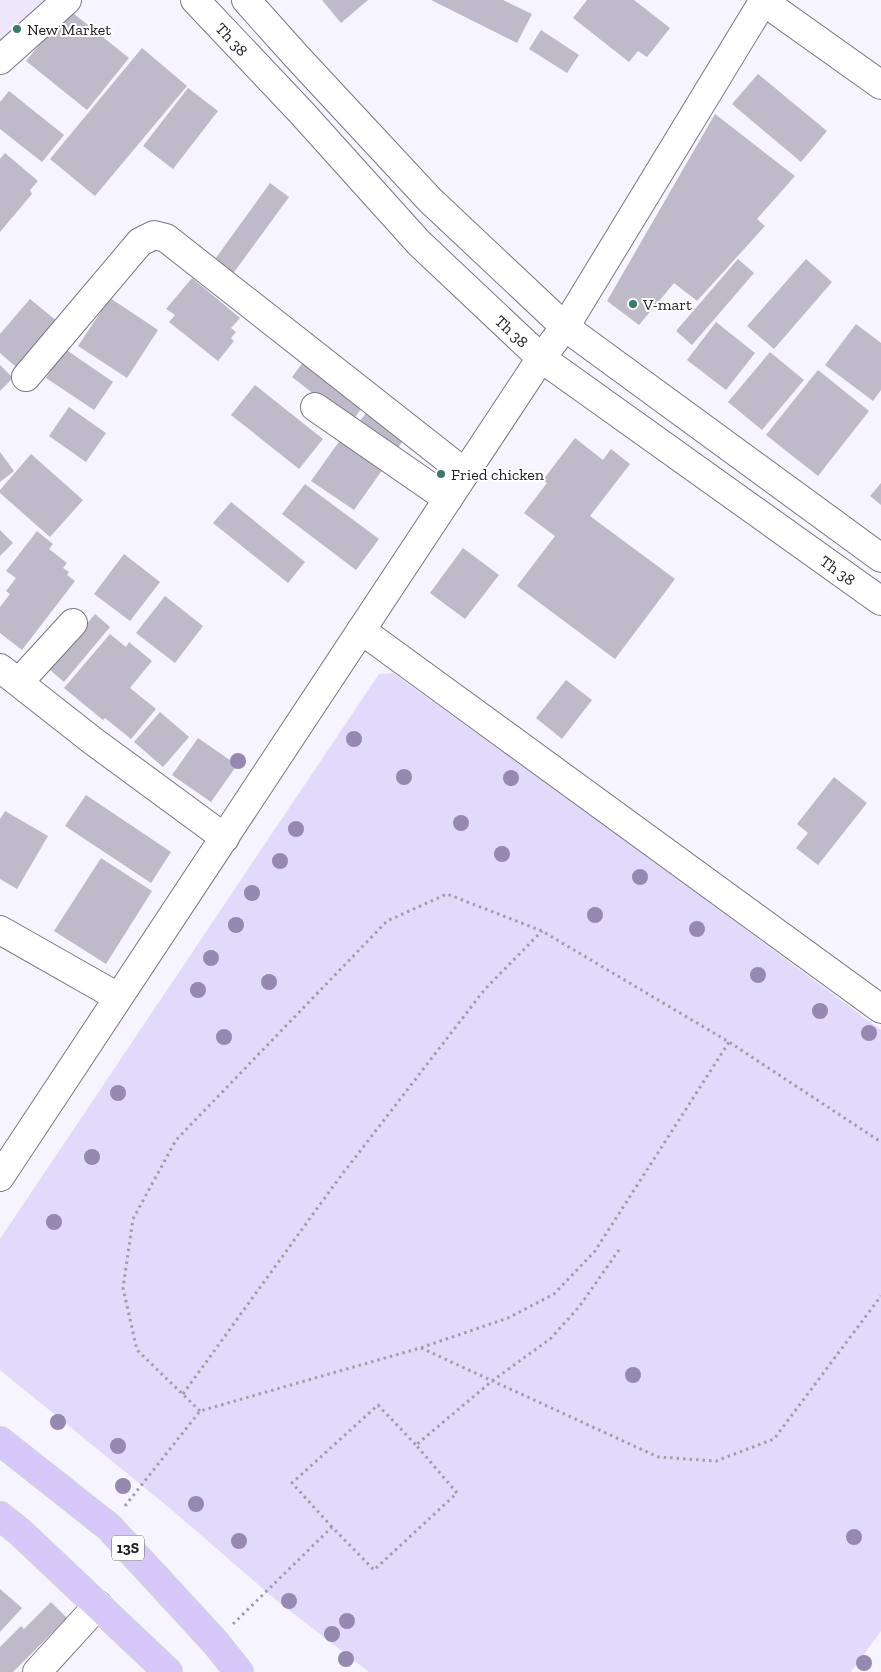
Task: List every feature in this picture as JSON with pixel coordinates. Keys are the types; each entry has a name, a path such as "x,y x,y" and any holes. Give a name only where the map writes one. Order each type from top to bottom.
{"highway":[{"name":"13S","path":"0,1441 109,1527 215,1642 240,1672"},
{"path":"0,1516 20,1532 168,1672"}],"street":[{"path":"0,60 67,0"},
{"name":"Th 38","path":"195,0 301,112 418,243 541,358 881,601"},
{"path":"246,0 430,200 565,327 881,558"},
{"path":"0,1177 541,358 565,327 764,1 881,85"},
{"path":"26,377 140,242 154,235 166,238 465,473"},
{"path":"315,407 448,499"},
{"path":"74,623 9,675 93,741 225,838"},
{"path":"361,630 881,1009"},
{"path":"0,930 118,998"},
{"path":"37,1672 98,1606"}],"path":[{"path":"200,1411 137,1350 123,1288 133,1219 176,1140 387,920 448,894 542,931 729,1042 881,1142"},
{"path":"183,1394 337,1181 485,989 542,931"},
{"path":"109,1527 200,1411 420,1348 508,1318 554,1294 595,1251 729,1042"},
{"path":"416,1445 492,1381 550,1340 579,1307 621,1247"},
{"path":"420,1348 658,1457 716,1461 774,1439 881,1296"},
{"path":"378,1405 416,1445 457,1493 374,1570 292,1483 378,1405"},
{"path":"215,1642 332,1527"}],"shaded area":[{"name":"New Market","path":"0,0 67,0 0,58"},
{"path":"393,673 632,845 881,1030 881,1631 851,1672 369,1672 276,1600 172,1510 0,1370 0,1239 379,674"}],"building":[{"path":"322,0 368,0 341,23"},
{"path":"431,0 503,0 532,14 517,43"},
{"path":"587,0 634,0 670,28 647,57 638,51 629,62 573,18"},
{"path":"68,9 129,58 87,110 26,61"},
{"path":"541,30 579,55 567,73 529,49"},
{"path":"142,48 187,86 95,196 50,159"},
{"path":"758,74 827,131 801,162 732,104"},
{"path":"188,88 218,111 173,169 143,146"},
{"path":"9,91 64,135 42,162 0,129 0,102"},
{"path":"715,114 795,176 757,219 765,226 697,301 674,283 639,325 607,301"},
{"path":"5,153 38,181 30,190 32,194 0,232 0,159"},
{"path":"270,183 289,197 232,275 213,262"},
{"path":"738,259 754,273 692,345 676,331"},
{"path":"806,259 832,282 774,349 747,326"},
{"path":"192,278 240,318 231,328 236,332 231,338 234,341 218,361 169,322 175,315 166,309"},
{"path":"110,298 158,330 127,378 78,346"},
{"path":"30,299 63,326 23,373 0,353 0,334"},
{"path":"716,322 755,353 726,390 687,360"},
{"path":"856,324 881,343 881,390 873,401 825,365"},
{"path":"65,349 113,382 94,410 46,378"},
{"path":"770,352 804,380 762,430 728,402"},
{"path":"304,361 363,406 351,423 292,377"},
{"path":"0,365 13,378 0,391"},
{"path":"818,370 869,411 818,476 766,435"},
{"path":"255,385 323,439 299,469 231,415"},
{"path":"69,407 106,433 86,462 49,436"},
{"path":"368,411 404,439 395,452 358,423"},
{"path":"343,436 385,466 354,510 311,481"},
{"path":"575,438 603,460 611,449 630,464 590,516 675,579 615,659 517,586 555,536 524,513 547,483 543,480"},
{"path":"0,452 14,471 0,482"},
{"path":"31,454 83,500 50,537 0,493 0,490"},
{"path":"881,483 881,505 870,496"},
{"path":"305,484 379,539 356,570 282,514"},
{"path":"231,502 305,562 288,583 213,523"},
{"path":"0,530 13,543 0,556"},
{"path":"37,531 53,544 49,549 67,563 63,568 69,572 67,575 75,581 22,650 0,633 0,607 10,594 6,591 16,578 6,571"},
{"path":"463,548 499,575 465,619 430,593"},
{"path":"124,554 160,582 130,621 94,594"},
{"path":"165,596 203,626 175,663 136,633"},
{"path":"95,614 110,627 64,682 49,669"},
{"path":"110,634 126,647 129,642 152,661 130,688 156,709 131,739 105,718 103,720 64,688"},
{"path":"566,680 592,700 562,739 536,718"},
{"path":"160,712 189,737 163,767 134,742"},
{"path":"198,738 237,765 211,802 172,775"},
{"path":"834,777 867,803 818,865 796,848 808,833 797,824"},
{"path":"86,795 171,852 151,883 65,826"},
{"path":"5,811 48,836 17,889 0,879 0,819"},
{"path":"101,858 152,891 106,964 54,931"},
{"path":"0,1589 22,1608 0,1632"},
{"path":"51,1602 67,1618 13,1672 0,1672 0,1647 21,1626 24,1629"}],"place":[{"name":"New Market","path":"17,29"},
{"name":"V-mart","path":"633,304"},
{"name":"Fried chicken","path":"441,474"}]}
